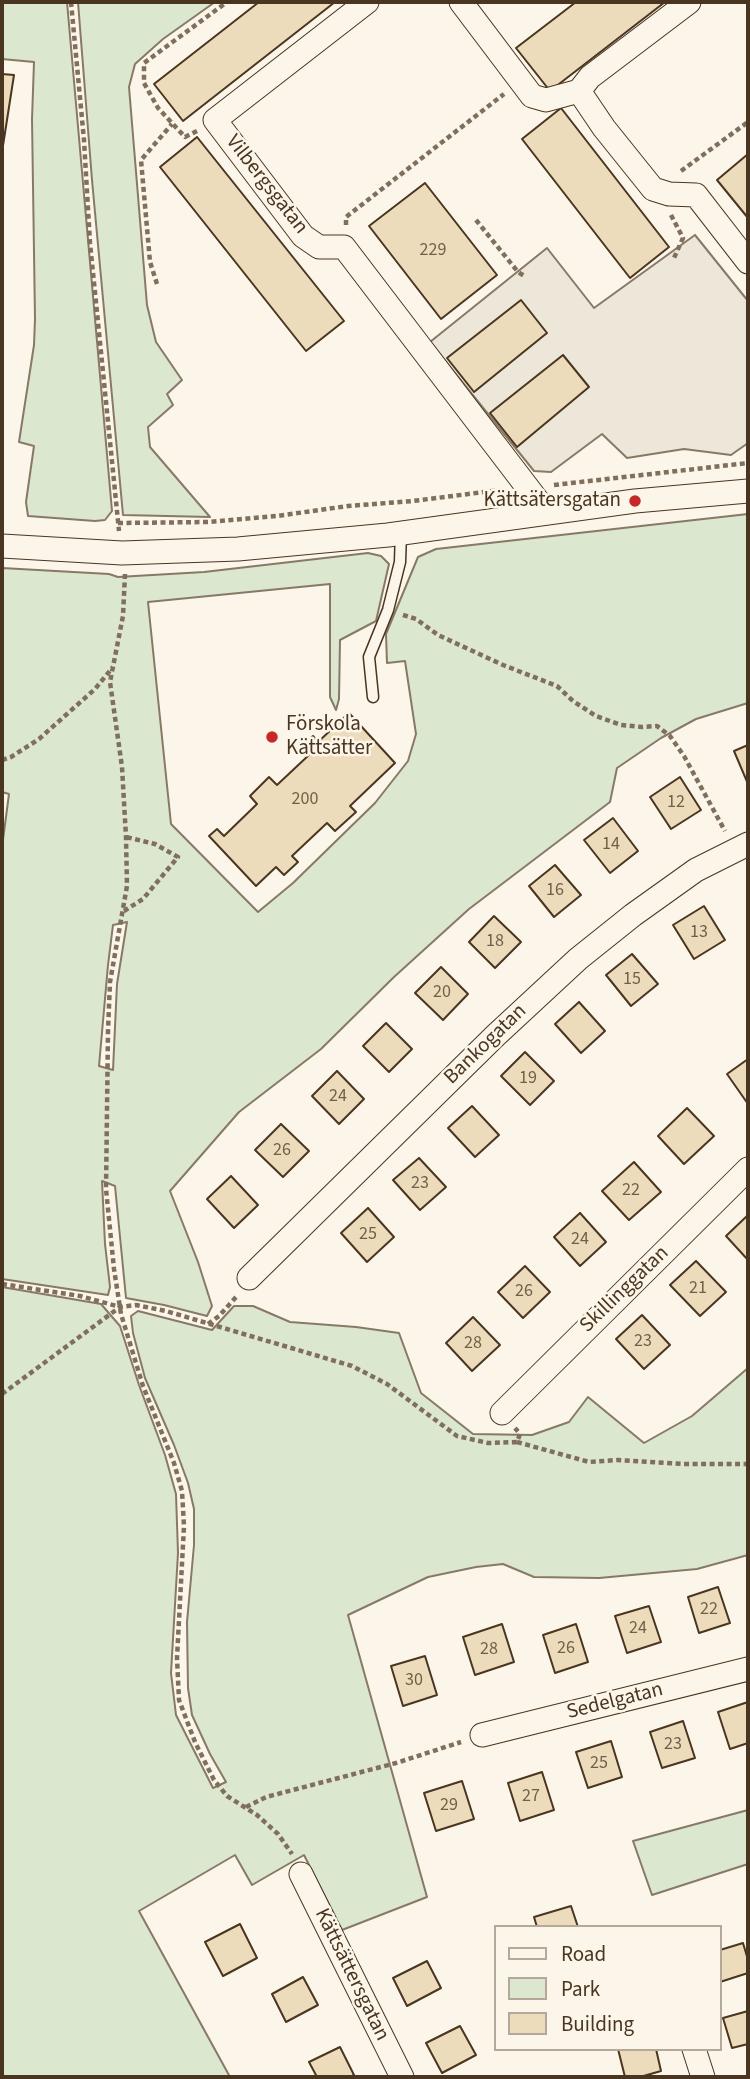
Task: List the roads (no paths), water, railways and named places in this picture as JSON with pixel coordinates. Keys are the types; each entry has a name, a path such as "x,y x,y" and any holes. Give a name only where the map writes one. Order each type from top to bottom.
{"street":[{"name":"Vilbergsgatan","path":"367,2 215,120 303,236 319,247 344,247 547,513"},
{"path":"461,2 532,96 546,100 579,91 590,77 689,2"},
{"path":"579,91 604,128 653,188 669,194 696,195 748,262"},
{"path":"2,546 122,553 238,549 401,532 635,501 748,491"},
{"name":"Bankogatan","path":"249,1278 495,1036 578,959 696,870 742,847"},
{"name":"Skillinggatan","path":"502,1413 748,1169"},
{"name":"Sedelgatan","path":"482,1735 748,1669"},
{"name":"Kättsättersgatan","path":"300,1874 402,2077"},
{"path":"695,2051 703,2077"}],"lane":[{"path":"373,697 369,657 388,610 400,562 401,532"}],"place":[{"name":"Kättsätersgatan","path":"635,501"},
{"name":"Förskola Kättsätter","path":"272,737"}]}
